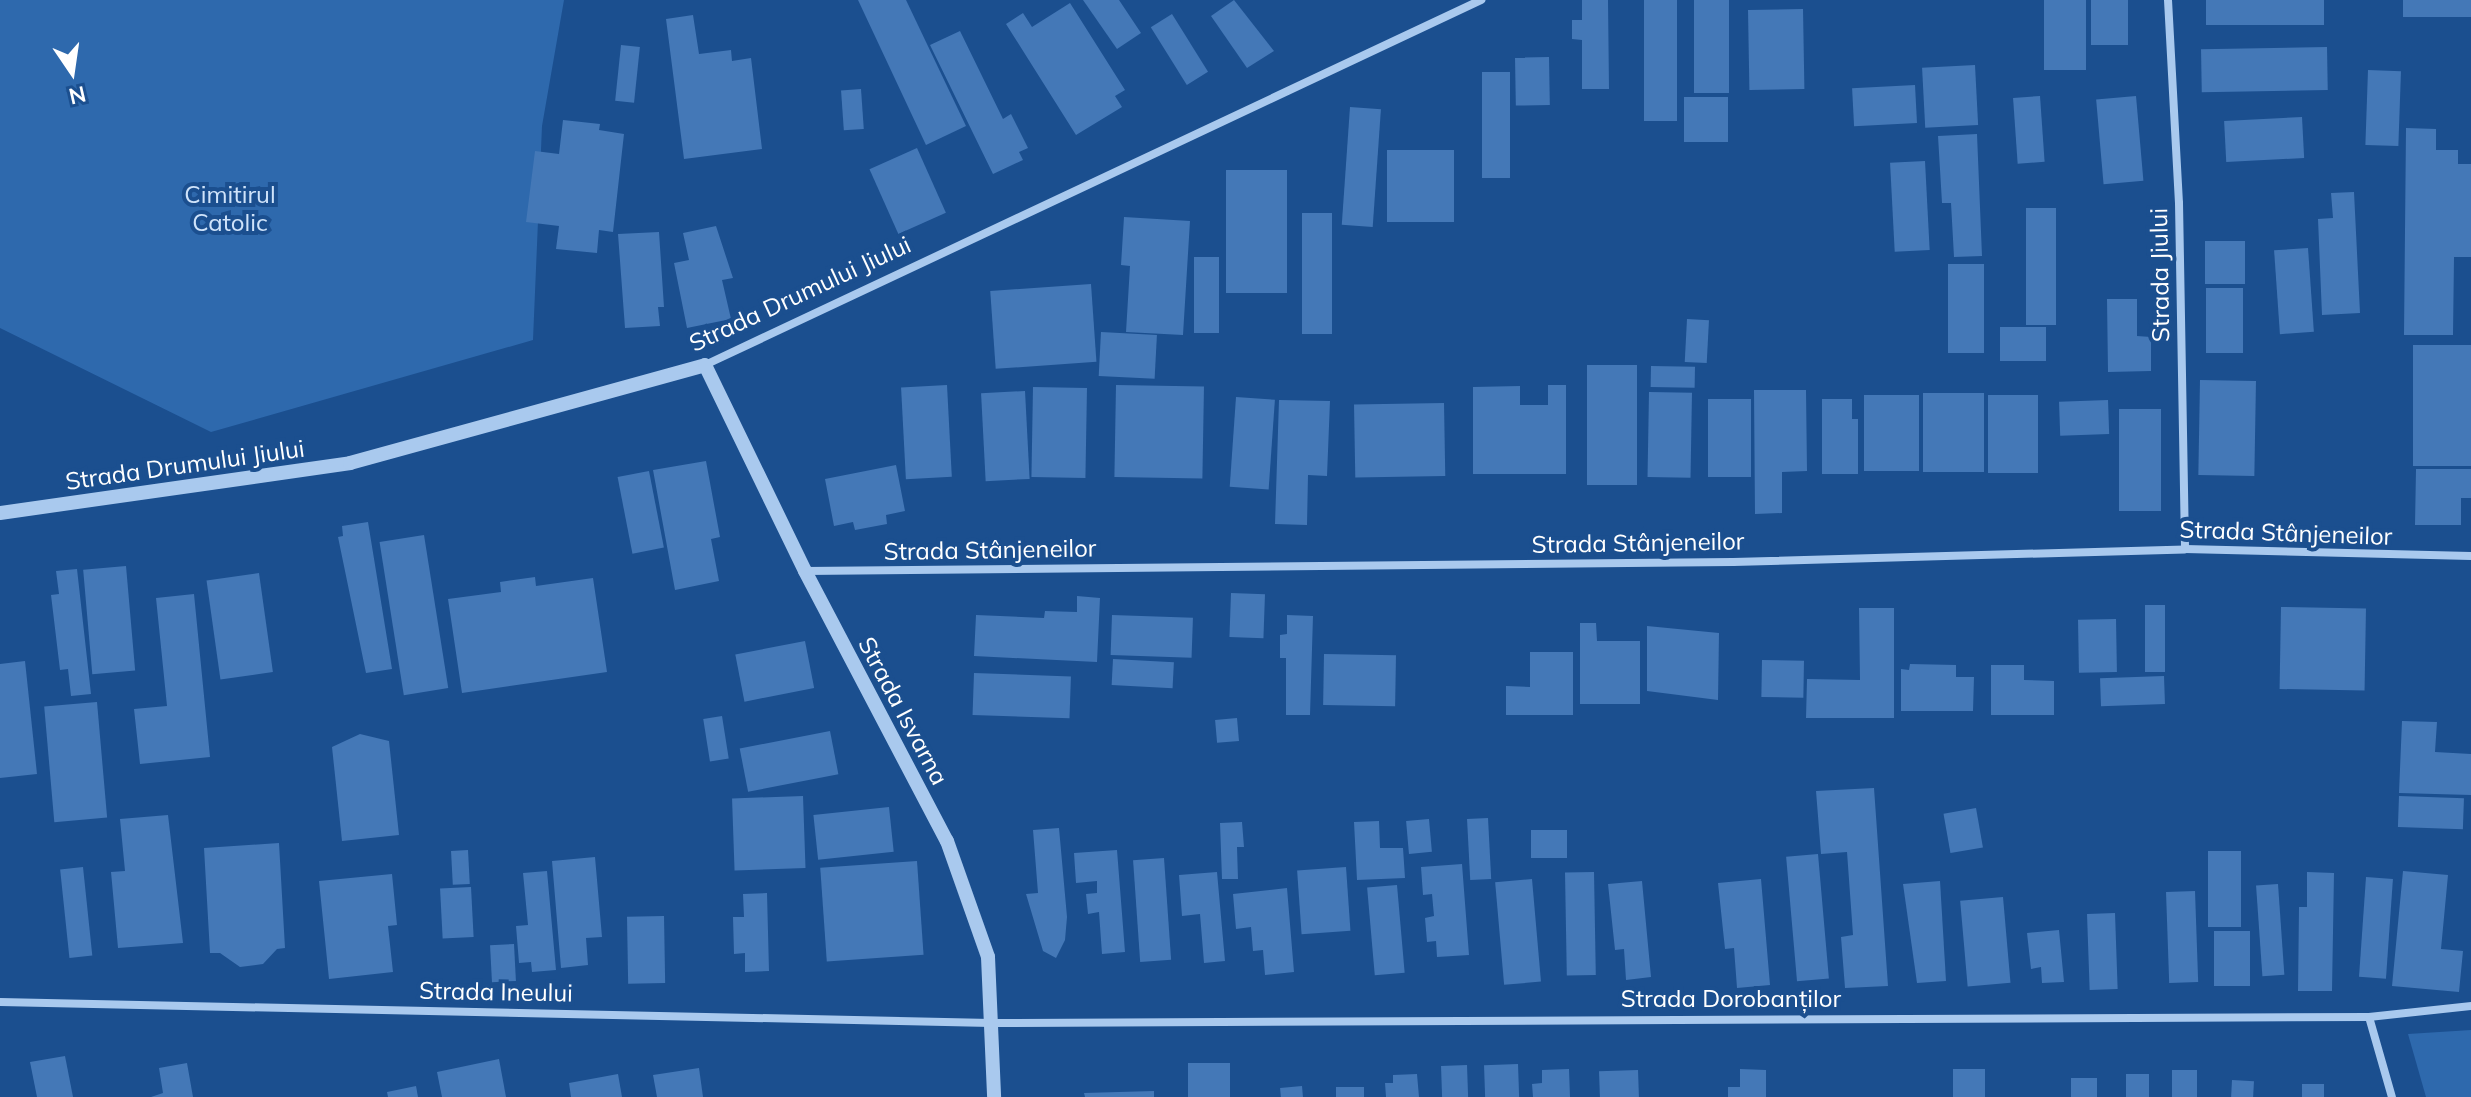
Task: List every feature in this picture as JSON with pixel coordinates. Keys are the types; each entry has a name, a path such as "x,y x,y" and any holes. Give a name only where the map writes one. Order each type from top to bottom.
{"street":[{"name":"Strada Drumului Jiului","path":"0,513 350,463 705,365 1481,0"},
{"name":"Strada Jiului","path":"2168,0 2179,203 2185,549"},
{"name":"Strada Isvarna","path":"705,365 805,571 947,841 988,957 994,1097"},
{"name":"Strada Stânjeneilor","path":"805,571 1733,562 2185,549 2471,556"},
{"name":"Strada Ineului","path":"0,1002 991,1023"},
{"name":"Strada Dorobanților","path":"991,1023 2369,1017 2471,1006"},
{"path":"2369,1017 2392,1097"}],"green space":[{"name":"Cimitirul Catolic","path":"0,0 564,0 542,126 533,340 211,432 0,328"},
{"path":"2471,1030 2471,1097 2426,1097 2408,1034"}],"building":[{"path":"858,0 906,0 966,126 926,145"},
{"path":"1083,0 1119,0 1141,33 1117,49"},
{"path":"1234,0 1274,51 1247,68 1211,16"},
{"path":"1582,0 1608,0 1609,89 1582,89 1582,40 1572,39 1572,20 1582,20"},
{"path":"1644,0 1677,0 1677,121 1644,121"},
{"path":"1694,0 1729,0 1729,93 1694,93"},
{"path":"2044,0 2086,0 2086,70 2044,70"},
{"path":"2091,0 2128,0 2128,45 2091,45"},
{"path":"2206,0 2324,0 2324,25 2206,25"},
{"path":"2403,0 2471,0 2471,17 2403,17"},
{"path":"1070,3 1125,90 1115,96 1122,107 1076,135 1006,24 1023,13 1032,27"},
{"path":"1803,9 1804,89 1749,90 1748,10"},
{"path":"1172,14 1208,72 1187,85 1151,27"},
{"path":"693,15 699,54 731,50 732,61 751,58 762,149 684,159 666,19"},
{"path":"960,31 1003,119 1011,114 1028,148 1019,152 1023,160 993,174 930,45"},
{"path":"621,45 640,47 634,103 615,101"},
{"path":"2327,47 2328,90 2202,92 2201,49"},
{"path":"1549,57 1550,105 1516,106 1515,58"},
{"path":"1975,65 1978,125 1925,128 1922,68"},
{"path":"2368,70 2401,71 2398,146 2365,145"},
{"path":"1482,72 1510,72 1510,178 1482,178"},
{"path":"1915,85 1917,123 1854,126 1852,88"},
{"path":"861,89 864,129 844,130 841,90"},
{"path":"2040,96 2045,162 2018,164 2013,98"},
{"path":"2136,96 2143,181 2104,184 2096,99"},
{"path":"1684,97 1728,97 1728,142 1684,142"},
{"path":"1350,107 1381,109 1373,227 1342,225"},
{"path":"2302,117 2304,158 2226,162 2224,121"},
{"path":"563,120 600,124 599,130 624,134 613,232 599,230 597,253 556,249 559,226 526,222 535,151 559,154"},
{"path":"2406,128 2436,129 2436,150 2458,150 2458,164 2471,164 2471,257 2454,257 2453,335 2404,335"},
{"path":"1977,134 1982,256 1954,257 1951,203 1942,203 1938,136"},
{"path":"917,148 946,213 898,234 869,169"},
{"path":"1387,150 1454,150 1454,222 1387,222"},
{"path":"1925,161 1930,250 1895,252 1890,163"},
{"path":"1226,170 1287,170 1287,293 1226,293"},
{"path":"2354,192 2360,313 2322,315 2318,219 2333,218 2331,193"},
{"path":"2026,208 2056,208 2056,325 2026,325"},
{"path":"1302,213 1332,213 1332,334 1302,334"},
{"path":"1124,217 1190,221 1183,335 1126,332 1130,266 1121,265"},
{"path":"716,226 733,278 722,280 731,319 687,328 674,263 689,260 683,233"},
{"path":"659,232 664,307 658,307 660,326 625,328 618,234"},
{"path":"2205,241 2245,241 2245,284 2205,284"},
{"path":"2308,248 2314,332 2280,334 2274,250"},
{"path":"1194,257 1219,257 1219,333 1194,333"},
{"path":"1948,264 1984,264 1984,353 1948,353"},
{"path":"1091,284 1096,362 996,369 990,291"},
{"path":"2206,288 2243,288 2243,353 2206,353"},
{"path":"2107,299 2137,299 2137,336 2151,337 2151,371 2108,372"},
{"path":"1687,319 1709,320 1707,363 1685,362"},
{"path":"2000,327 2046,327 2046,361 2000,361"},
{"path":"1101,332 1157,335 1155,379 1099,376"},
{"path":"2413,345 2471,345 2471,466 2413,466"},
{"path":"1587,365 1637,365 1637,485 1587,485"},
{"path":"1651,366 1695,367 1695,388 1651,387"},
{"path":"2200,380 2256,381 2254,476 2198,475"},
{"path":"947,385 952,477 906,479 901,387"},
{"path":"1116,385 1204,387 1202,479 1114,477"},
{"path":"1548,385 1566,385 1566,474 1473,474 1473,387 1520,386 1520,405 1548,405"},
{"path":"1033,387 1087,388 1085,478 1031,477"},
{"path":"1754,390 1806,390 1807,471 1782,472 1782,513 1755,514"},
{"path":"1025,391 1030,479 986,481 981,393"},
{"path":"1649,392 1692,393 1691,478 1648,477"},
{"path":"1923,393 1984,393 1984,472 1923,472"},
{"path":"1864,395 1919,395 1919,471 1864,471"},
{"path":"1988,395 2038,395 2038,473 1988,473"},
{"path":"1236,397 1275,400 1269,490 1230,487"},
{"path":"1708,399 1751,399 1751,477 1708,477"},
{"path":"1822,399 1852,399 1852,419 1858,419 1858,474 1822,474"},
{"path":"1279,400 1330,401 1327,476 1308,475 1307,525 1275,524"},
{"path":"2108,400 2109,434 2060,436 2059,402"},
{"path":"1444,403 1445,476 1355,478 1354,405"},
{"path":"2119,409 2161,409 2161,511 2119,511"},
{"path":"706,461 720,537 711,539 719,581 675,590 653,470"},
{"path":"896,465 905,511 886,515 887,524 855,530 853,522 834,526 825,479"},
{"path":"2416,469 2471,469 2471,498 2461,498 2461,525 2415,525"},
{"path":"649,471 664,548 632,554 618,477"},
{"path":"368,522 392,669 366,673 338,537 343,536 342,526"},
{"path":"424,535 448,688 404,695 380,542"},
{"path":"126,566 135,671 92,674 83,570"},
{"path":"77,569 91,694 71,696 68,669 60,670 51,595 59,594 56,571"},
{"path":"259,573 273,672 220,679 207,580"},
{"path":"535,577 536,586 593,578 607,672 462,693 448,599 501,592 500,582"},
{"path":"1231,593 1265,594 1263,638 1229,637"},
{"path":"194,594 210,757 140,764 134,709 167,706 156,598"},
{"path":"1077,596 1100,598 1097,662 974,656 976,615 1044,618 1045,611 1077,612"},
{"path":"2145,605 2165,605 2165,672 2145,672"},
{"path":"2281,607 2366,608 2365,690 2280,689"},
{"path":"1859,608 1894,608 1894,718 1806,718 1807,679 1860,680"},
{"path":"1112,615 1193,618 1192,658 1111,655"},
{"path":"1287,615 1313,616 1310,715 1286,715 1286,658 1280,658 1280,635 1287,634"},
{"path":"2116,619 2117,672 2079,673 2078,620"},
{"path":"1580,623 1596,623 1597,641 1640,641 1640,704 1580,704"},
{"path":"1647,626 1719,633 1718,700 1647,691"},
{"path":"805,641 814,688 744,702 735,655"},
{"path":"1530,652 1573,652 1573,715 1506,715 1506,686 1530,687"},
{"path":"1324,654 1396,655 1395,706 1323,705"},
{"path":"1113,659 1174,662 1173,688 1112,685"},
{"path":"1762,660 1804,661 1803,698 1761,697"},
{"path":"25,661 37,774 0,778 0,664"},
{"path":"1910,664 1956,665 1956,677 1974,677 1973,711 1901,711 1901,669 1909,670"},
{"path":"1991,665 2024,665 2024,680 2054,681 2054,715 1991,715"},
{"path":"974,673 1071,676 1069,718 973,715"},
{"path":"2164,676 2165,704 2101,706 2100,678"},
{"path":"97,702 107,818 54,822 44,707"},
{"path":"722,716 729,758 710,761 703,719"},
{"path":"1237,718 1239,741 1217,743 1215,720"},
{"path":"2402,721 2437,722 2435,752 2471,754 2471,795 2399,793"},
{"path":"830,731 838,774 748,792 740,749"},
{"path":"360,734 389,741 399,835 342,841 332,747"},
{"path":"1874,788 1888,986 1845,988 1841,937 1853,935 1847,852 1821,854 1816,791"},
{"path":"803,796 806,868 735,870 732,798"},
{"path":"2399,796 2464,798 2463,829 2398,827"},
{"path":"889,807 894,852 818,860 813,815"},
{"path":"1976,808 1983,847 1950,853 1944,814"},
{"path":"168,815 183,943 118,948 111,872 125,871 120,819"},
{"path":"1488,818 1491,879 1470,880 1467,819"},
{"path":"1429,819 1432,852 1409,854 1406,821"},
{"path":"1379,821 1380,848 1403,848 1405,878 1357,880 1354,822"},
{"path":"1242,822 1244,847 1237,847 1238,879 1222,879 1220,823"},
{"path":"1059,828 1067,917 1065,940 1056,958 1043,951 1026,894 1038,893 1033,830"},
{"path":"1531,830 1567,830 1567,858 1531,858"},
{"path":"279,843 285,948 277,949 263,964 240,967 220,953 210,953 204,848"},
{"path":"468,850 470,884 453,885 451,851"},
{"path":"1117,850 1125,952 1102,954 1099,912 1088,914 1086,894 1097,893 1097,881 1076,883 1074,853"},
{"path":"2208,851 2241,851 2241,927 2208,927"},
{"path":"1818,854 1829,979 1797,981 1786,857"},
{"path":"595,857 602,937 586,938 588,965 561,968 552,861"},
{"path":"1164,858 1171,960 1140,962 1133,860"},
{"path":"917,861 924,955 827,962 820,868"},
{"path":"1462,864 1469,955 1437,957 1436,941 1427,942 1425,918 1434,916 1432,894 1423,895 1421,867"},
{"path":"83,867 92,956 69,958 60,869"},
{"path":"1346,867 1350,931 1302,934 1297,870"},
{"path":"547,871 556,970 532,972 531,962 519,963 516,926 528,925 523,873"},
{"path":"2403,871 2448,875 2441,949 2463,951 2459,992 2392,986"},
{"path":"1217,872 1225,961 1204,963 1200,914 1182,916 1179,875"},
{"path":"1594,872 1596,975 1567,975 1565,873"},
{"path":"2307,872 2334,873 2332,991 2298,991 2299,907 2307,907"},
{"path":"392,874 397,925 388,926 393,972 329,979 319,881"},
{"path":"2366,877 2393,879 2386,979 2359,977"},
{"path":"1532,879 1541,982 1504,985 1495,882"},
{"path":"1761,879 1770,985 1737,988 1734,948 1725,949 1718,883"},
{"path":"1642,881 1651,977 1626,980 1624,949 1615,950 1608,884"},
{"path":"1940,881 1946,981 1917,983 1903,884"},
{"path":"2278,884 2284,975 2262,976 2256,886"},
{"path":"1397,885 1405,973 1375,975 1367,888"},
{"path":"471,887 474,937 443,939 440,889"},
{"path":"1287,888 1294,972 1265,975 1263,950 1253,951 1251,927 1236,929 1233,894"},
{"path":"2195,891 2198,982 2169,983 2166,892"},
{"path":"767,893 769,971 745,972 745,953 734,954 733,917 744,917 743,894"},
{"path":"2003,897 2010,983 1968,986 1960,901"},
{"path":"2115,913 2118,989 2090,990 2087,914"},
{"path":"664,916 665,983 628,984 627,917"},
{"path":"2059,930 2064,982 2042,983 2041,967 2031,969 2027,933"},
{"path":"2214,931 2250,931 2250,986 2214,986"},
{"path":"514,944 516,981 492,982 490,945"},
{"path":"65,1056 73,1097 37,1097 30,1062"},
{"path":"499,1059 506,1097 442,1097 437,1072"},
{"path":"187,1063 193,1097 151,1097 163,1093 159,1068"},
{"path":"1188,1063 1230,1063 1230,1097 1188,1097"},
{"path":"1518,1064 1519,1097 1485,1097 1484,1065"},
{"path":"1467,1065 1468,1097 1442,1097 1441,1066"},
{"path":"699,1068 703,1097 657,1097 653,1075"},
{"path":"1569,1069 1570,1097 1533,1097 1532,1084 1542,1083 1542,1070"},
{"path":"1740,1069 1766,1070 1766,1097 1728,1097 1728,1087 1740,1087"},
{"path":"1953,1069 1985,1069 1985,1097 1953,1097"},
{"path":"1638,1070 1639,1097 1600,1097 1599,1071"},
{"path":"2172,1070 2197,1070 2197,1097 2172,1097"},
{"path":"618,1074 622,1097 571,1097 569,1083"},
{"path":"1417,1074 1419,1097 1386,1097 1385,1083 1393,1083 1393,1075"},
{"path":"2126,1074 2149,1074 2149,1097 2126,1097"},
{"path":"2071,1078 2097,1078 2097,1097 2071,1097"},
{"path":"2232,1080 2254,1081 2253,1097 2231,1097"},
{"path":"2302,1084 2324,1084 2324,1097 2302,1097"},
{"path":"416,1086 418,1097 388,1097 387,1092"},
{"path":"1302,1086 1303,1097 1281,1097 1280,1088"},
{"path":"1336,1087 1364,1087 1364,1097 1336,1097"},
{"path":"1154,1091 1154,1097 1085,1097 1084,1093"}]}
